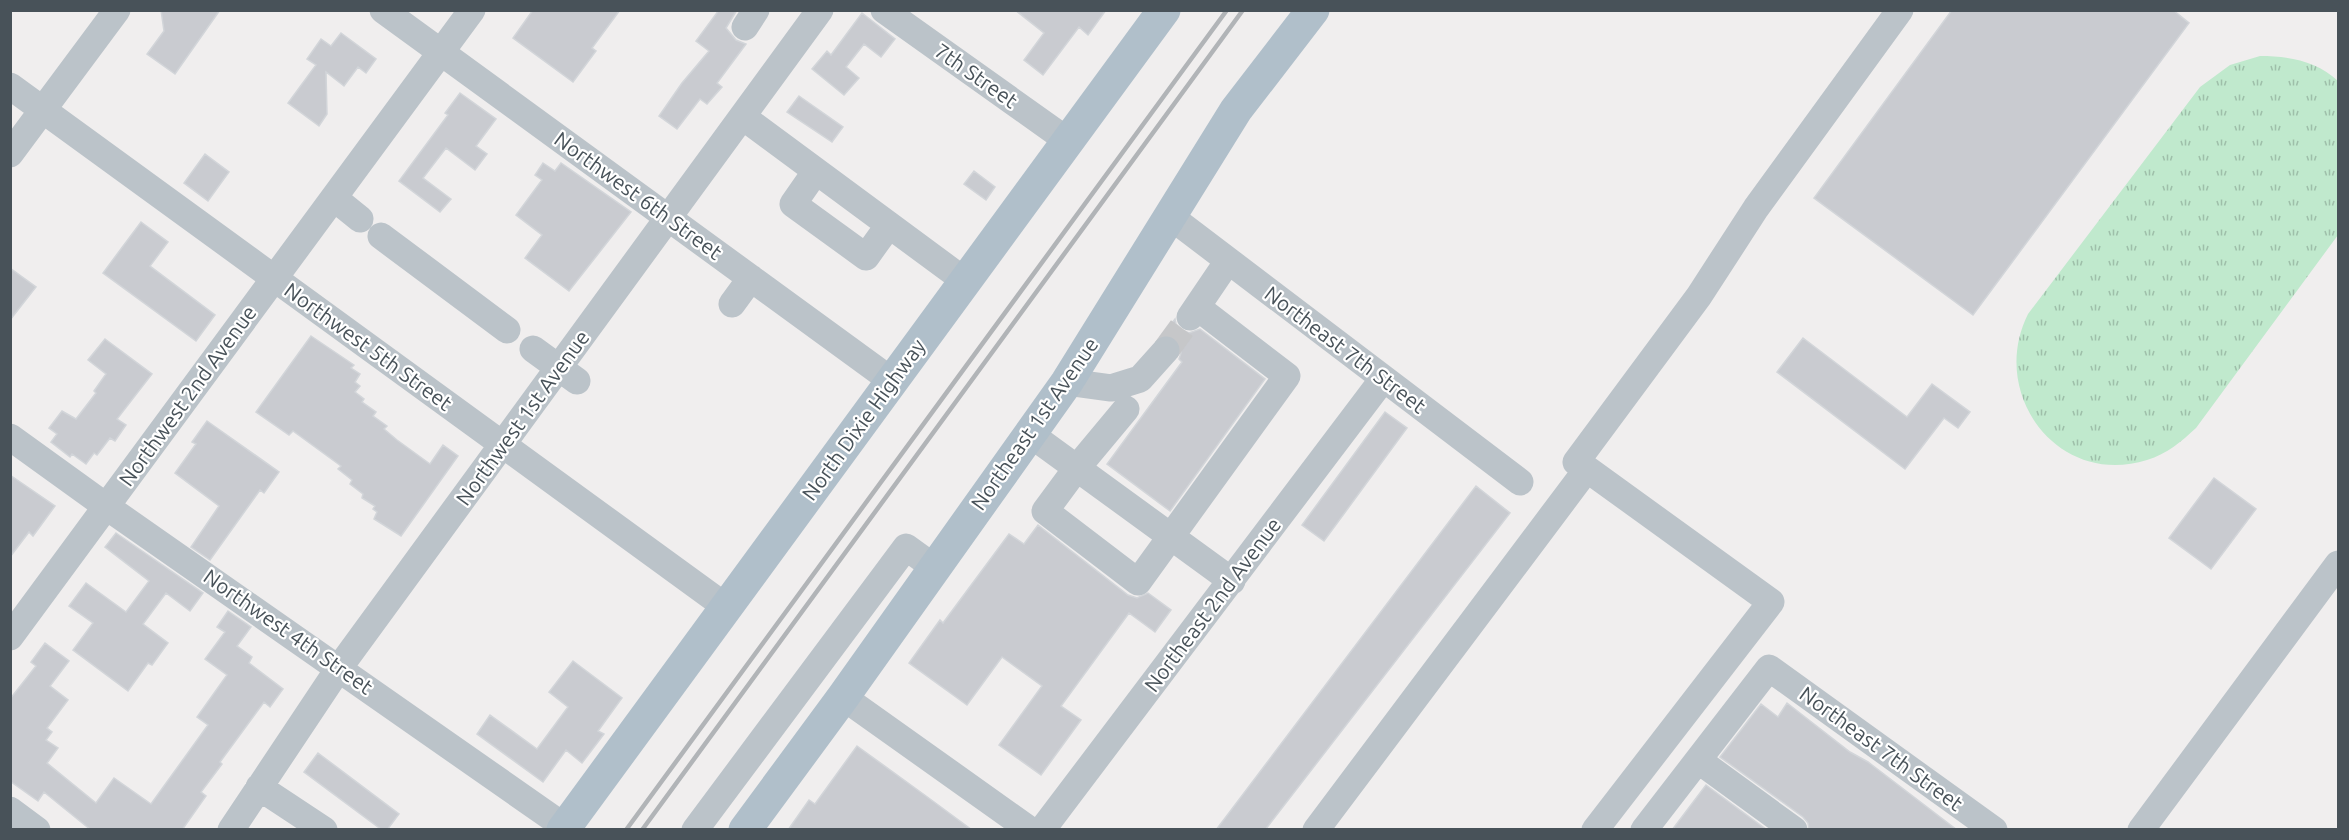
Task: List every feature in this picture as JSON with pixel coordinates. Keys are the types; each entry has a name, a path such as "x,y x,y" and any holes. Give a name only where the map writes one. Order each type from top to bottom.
{"main road":[{"name":"North Dixie Highway","path":"564,828 1164,10"},
{"name":"Northeast 1st Avenue","path":"745,830 845,695 1030,434 1066,382 1171,217 1236,110 1313,10"}],"street":[{"path":"10,154 117,10"},
{"name":"Northwest 6th Street","path":"383,10 892,381"},
{"name":"Northwest 2nd Avenue","path":"10,637 472,10"},
{"name":"Northwest 1st Avenue","path":"231,830 339,668 503,446 568,374 669,218 820,10"},
{"name":"7th Street","path":"884,10 1068,141"},
{"path":"1595,830 1771,602 1576,462 1699,297 1755,208 1899,10"},
{"name":"Northwest 5th Street","path":"10,86 726,608"},
{"path":"743,117 965,281"},
{"path":"816,171 793,204 802,211 866,257 889,225"},
{"path":"334,198 360,219"},
{"name":"Northeast 7th Street","path":"1171,217 1520,482"},
{"path":"381,236 507,330"},
{"path":"1126,409 1076,469 1045,511 1138,582 1287,376 1193,312 1228,261"},
{"path":"732,304 751,278"},
{"path":"533,349 568,374"},
{"path":"1066,382 1111,388 1140,379 1166,350"},
{"name":"Northeast 2nd Avenue","path":"1042,830 1383,379"},
{"path":"1030,434 1232,581"},
{"name":"Northwest 4th Street","path":"10,437 564,828"},
{"path":"1316,830 1587,469"},
{"path":"695,830 906,547 935,568"},
{"path":"2141,830 2338,564"},
{"path":"815,668 845,695 1030,830"},
{"name":"Northeast 7th Street","path":"1698,760 1769,668 1994,830"},
{"path":"1644,830 1698,760 1794,830"},
{"path":"260,787 324,830"},
{"path":"10,810 37,830"}],"green space":[{"path":"2260,56 2302,61 2330,74 2338,81 2338,235 2191,433 2168,451 2147,460 2115,465 2085,460 2060,447 2039,428 2025,403 2017,374 2018,344 2028,314 2200,87 2230,65"}],"building":[{"path":"161,10 220,10 175,74 147,54 164,31"},
{"path":"533,10 620,10 592,48 596,51 573,82 513,38"},
{"path":"719,10 737,10 726,28 736,40 746,44 717,83 722,87 707,104 700,99 677,129 659,116 682,83 709,51 696,41"},
{"path":"1015,10 1106,10 1088,35 1079,27 1043,75 1024,60 1044,33"},
{"path":"1952,10 2173,10 2189,23 1973,315 1814,198"},
{"path":"862,13 895,39 881,57 864,44 846,67 859,78 844,95 812,69 827,51 831,55"},
{"path":"341,33 376,59 366,73 358,67 344,86 326,72 327,114 319,126 288,103 316,65 307,59 321,39 331,46"},
{"path":"460,93 496,119 476,146 487,154 475,170 446,148 423,178 451,199 440,212 399,181 448,115 445,113"},
{"path":"799,96 843,127 832,142 787,112"},
{"path":"205,154 229,172 208,201 184,183"},
{"path":"543,163 555,171 561,163 631,212 569,291 525,258 542,235 516,215 542,180 535,175"},
{"path":"974,171 995,187 986,200 964,184"},
{"path":"141,222 168,242 150,266 215,315 196,341 103,273"},
{"path":"10,268 36,287 10,320"},
{"path":"1175,319 1176,324 1182,330 1189,333 1200,329 1265,379 1170,511 1107,464 1182,362 1179,359 1181,346 1177,339 1170,335 1163,335"},
{"path":"311,336 354,365 351,368 360,374 355,382 360,386 355,392 364,399 362,402 376,412 373,416 387,426 384,429 397,440 430,464 443,445 458,456 401,536 374,519 377,512 373,509 375,506 362,498 363,494 350,484 352,480 338,469 341,466 293,431 289,435 256,412"},
{"path":"1803,338 1907,417 1932,384 1970,412 1958,428 1944,418 1905,469 1777,372"},
{"path":"105,339 152,374 117,419 126,425 115,441 110,438 97,455 94,453 86,464 72,454 70,457 51,442 57,434 49,428 62,411 76,419 96,393 94,391 106,374 88,360"},
{"path":"1385,412 1407,428 1324,541 1302,525"},
{"path":"207,421 279,472 264,493 260,490 210,560 191,547 219,506 175,473 196,444 192,442"},
{"path":"10,475 55,506 33,536 29,532 10,557"},
{"path":"2214,478 2256,509 2211,569 2169,538"},
{"path":"1476,486 1510,513 1265,830 1216,830"},
{"path":"1038,525 1128,595 1137,598 1148,593 1171,610 1155,632 1129,613 1061,706 1081,720 1041,775 999,745 1042,686 1002,657 967,705 909,663 940,620 943,623 1009,534 1024,544"},
{"path":"116,533 203,593 190,611 166,593 143,624 168,643 152,665 148,663 128,691 73,650 93,623 69,606 86,583 126,612 149,581 105,547"},
{"path":"228,611 251,627 237,646 252,657 249,663 283,689 270,707 264,702 220,762 222,764 201,792 206,796 182,830 91,830 44,792 38,801 10,781 10,699 36,666 31,662 45,643 69,661 50,686 68,700 47,728 52,732 46,740 58,748 47,763 96,803 114,778 151,804 208,725 197,717 227,675 205,659 225,632 217,627"},
{"path":"573,661 622,698 598,731 604,734 582,763 566,750 543,782 477,734 490,715 537,749 568,707 549,692"},
{"path":"1787,703 1957,830 1809,830 1808,823 1803,817 1720,757 1761,704 1778,717"},
{"path":"857,746 972,830 788,830 809,800 815,804"},
{"path":"318,753 399,814 387,830 382,830 304,772"},
{"path":"1706,785 1767,830 1672,830"}],"tunnel":[{"path":"1166,350 1190,317"}],"railway":[{"path":"626,830 1227,10"},
{"path":"642,830 1243,10"}]}
